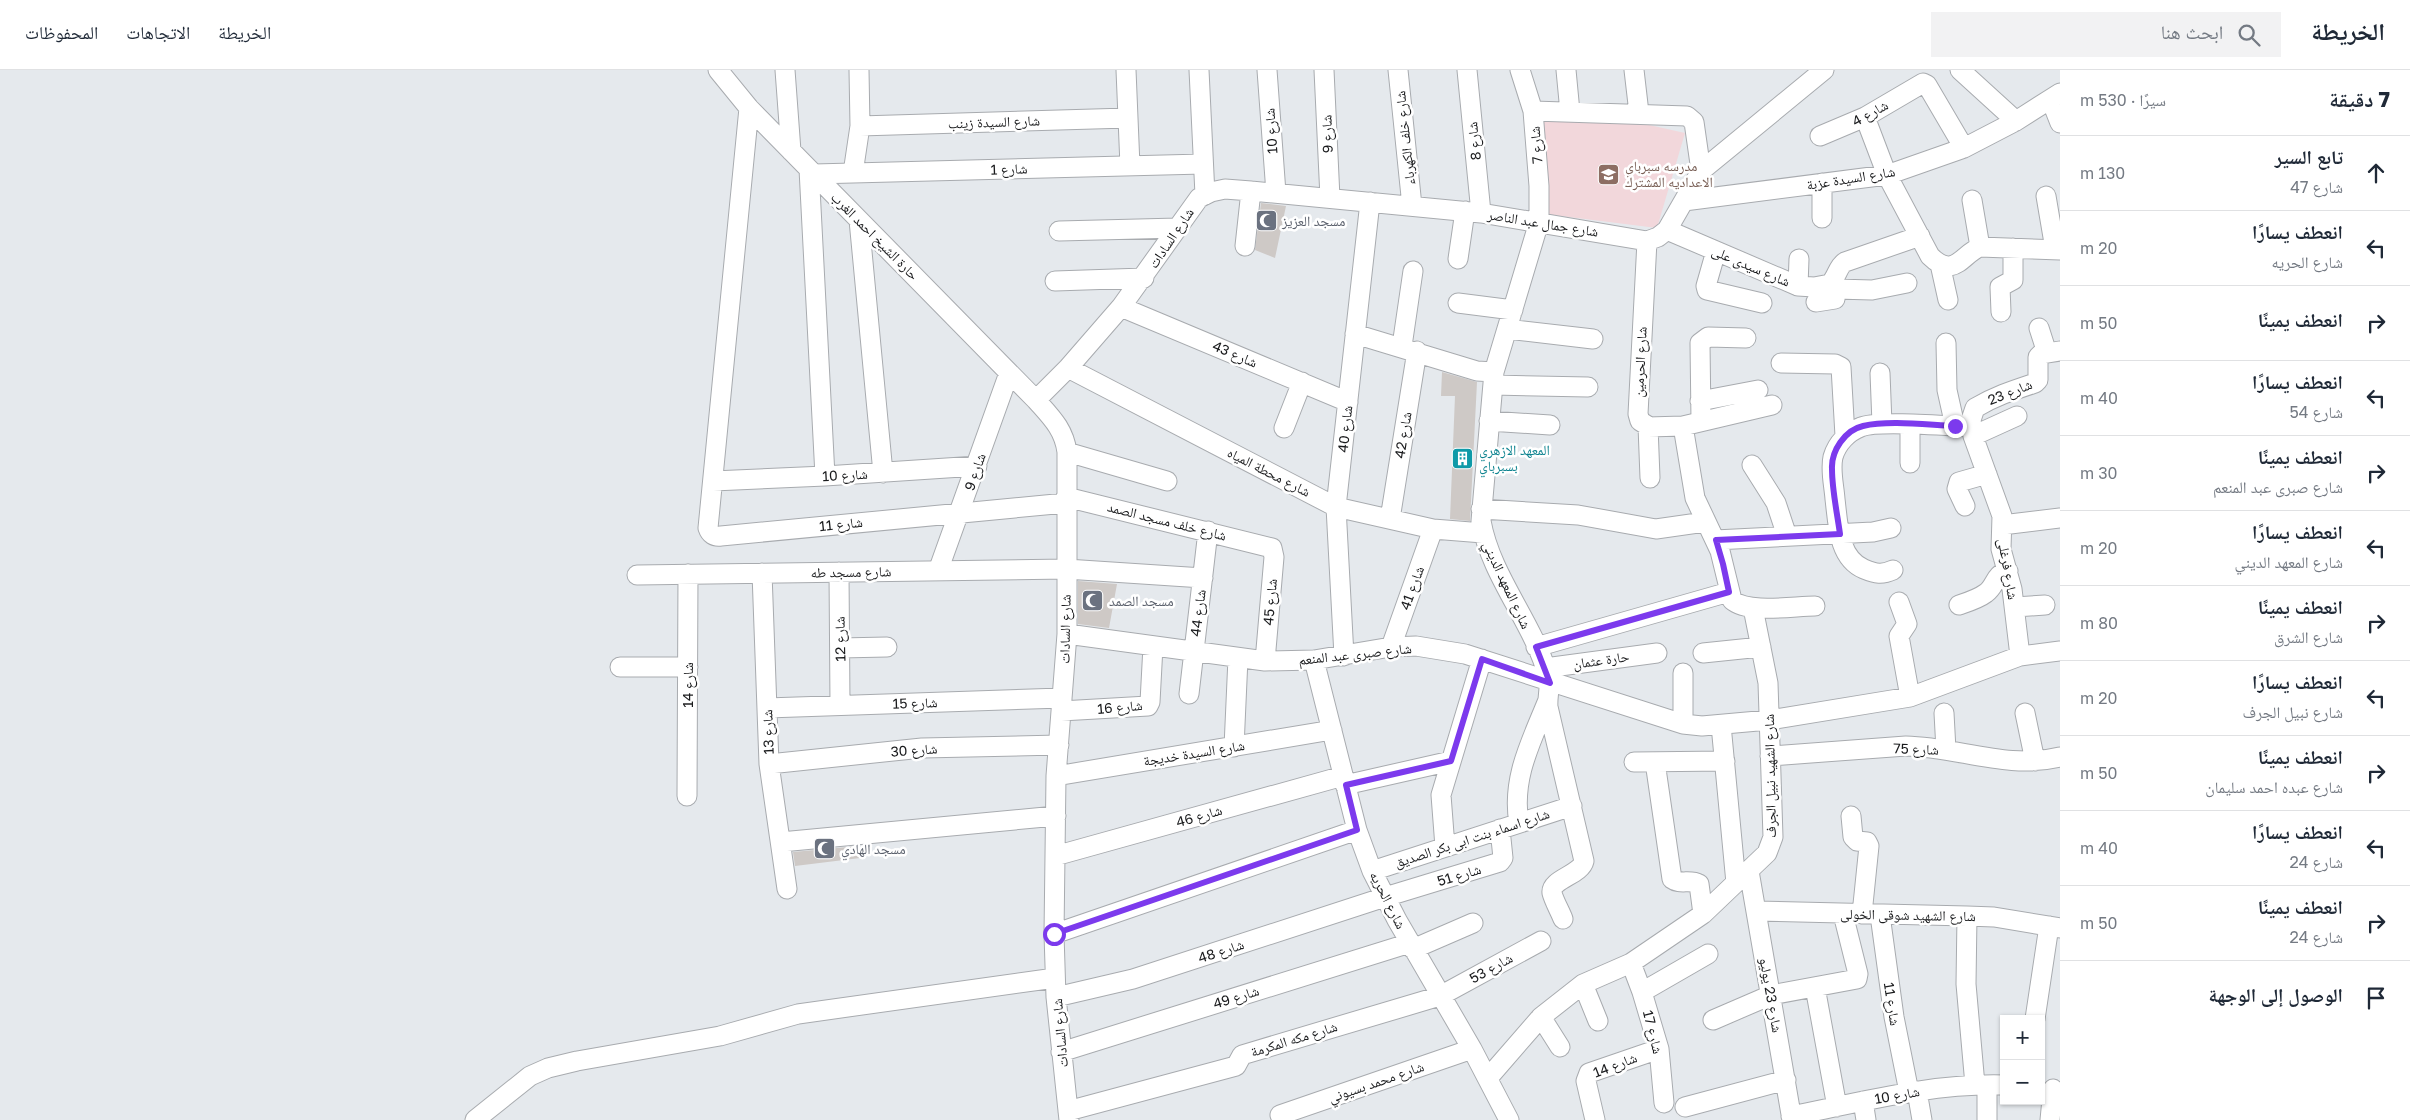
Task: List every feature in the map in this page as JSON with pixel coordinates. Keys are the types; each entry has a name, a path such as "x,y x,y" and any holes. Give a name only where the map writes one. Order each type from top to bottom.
{"street":[{"name":"حارة الشيخ احمد الغرب","path":"718,70 749,108 1036,400"},
{"path":"785,70 792,151"},
{"path":"854,173 860,126 859,70"},
{"path":"1126,70 1130,166"},
{"path":"1199,70 1203,164 1200,199"},
{"name":"شارع 10","path":"1267,70 1276,193"},
{"name":"شارع 9","path":"1324,70 1330,198"},
{"name":"شارع خلف الكهرباء","path":"1398,70 1412,206"},
{"name":"شارع 8","path":"1458,259 1473,212 1467,70"},
{"name":"شارع 7","path":"1520,70 1533,111 1539,186 1538,222"},
{"path":"1566,70 1570,112"},
{"path":"1634,70 1639,113"},
{"path":"1647,241 1658,237 1667,230 1701,172 1824,70"},
{"path":"1960,70 2016,121"},
{"name":"شارع 4","path":"1820,136 1865,117 1918,84 1927,84 1964,148"},
{"path":"2055,97 2060,123"},
{"name":"شارع السيدة عزبة","path":"1684,200 1887,175 1964,148 2016,121 2055,97"},
{"path":"713,481 749,108"},
{"path":"1533,111 1682,114 1694,122 1701,172"},
{"path":"1865,117 1887,175 1930,256 1940,264 1952,265 1963,261 1975,249 1980,248 2057,249 2046,196"},
{"name":"شارع السيدة زينب","path":"860,126 1128,118"},
{"name":"شارع 1","path":"811,171 854,173 1203,164"},
{"path":"811,171 825,476"},
{"path":"1822,183 1822,218"},
{"name":"شارع جمال عبد الناصر","path":"1200,199 1224,189 1330,198 1473,212 1647,241"},
{"path":"1245,246 1251,191"},
{"name":"شارع السادات","path":"1068,1116 1056,997 1054,934 1056,776 1067,634 1067,452 1059,426 1036,400 1068,368 1121,307 1200,199"},
{"path":"1972,200 1980,248"},
{"name":"شارع 40","path":"1344,656 1336,507 1370,202"},
{"path":"859,220 883,473"},
{"name":"شارع المعهد الديني","path":"1538,222 1493,379 1481,509 1483,533 1536,647 1548,683 1549,711 1584,858 1582,867 1553,888 1552,894 1564,919"},
{"path":"1059,231 1178,228"},
{"name":"شارع سيدى على","path":"1667,230 1798,286 1872,290 1907,283"},
{"path":"1816,302 1833,301 1837,295 1833,287 1840,265 1920,236"},
{"name":"شارع الحرمين","path":"1647,241 1638,417 1648,427 1650,478"},
{"path":"2001,312 2000,287 2013,280 2013,248"},
{"path":"1716,251 1706,286 1707,290 1762,303"},
{"path":"1798,286 1799,259"},
{"path":"1940,264 1948,300"},
{"name":"شارع 42","path":"1390,519 1409,349 1413,271"},
{"path":"1054,281 1144,278"},
{"path":"1458,303 1513,310"},
{"name":"شارع 43","path":"1121,307 1348,402"},
{"path":"2039,328 2050,352"},
{"path":"1507,329 1593,339"},
{"path":"1355,334 1477,371 1493,379 1588,387"},
{"path":"1701,421 1700,343 1708,337 1746,338"},
{"name":"شارع فرغلى","path":"1946,343 1948,390 1987,474 2000,508 2002,549 2008,571 2020,656"},
{"name":"شارع 23","path":"1966,430 1975,408 2003,393 2036,382 2037,359 2050,352"},
{"path":"1781,363 1836,364 1841,367 1845,436"},
{"name":"شارع محطة المياه","path":"1068,368 1336,507 1433,529 1483,533"},
{"name":"شارع 9","path":"938,571 961,512 1009,373"},
{"path":"1880,373 1882,424"},
{"path":"1284,428 1302,382"},
{"path":"1700,401 1758,390"},
{"path":"1648,427 1683,426 1772,405"},
{"path":"1893,570 1875,574 1855,564 1847,556 1840,534 1832,469 1833,457 1845,436 1862,426 1882,424 1966,430 2017,416"},
{"path":"1489,421 1550,424"},
{"path":"1910,425 1910,463"},
{"path":"1683,426 1695,498 1705,522 1716,540 1729,592 1736,604 1753,608 1815,606"},
{"path":"1067,452 1167,481"},
{"path":"1752,465 1776,503 1787,536"},
{"name":"شارع 10","path":"713,481 883,473 977,466"},
{"path":"1965,506 1958,489 1959,482 1987,474"},
{"name":"شارع 11","path":"713,481 708,528 713,535 721,536 961,512"},
{"name":"شارع خلف مسجد الصمد","path":"961,512 1066,500 1268,546"},
{"path":"1481,509 1578,515 1656,529 1705,522"},
{"path":"2002,525 2060,518"},
{"path":"1716,540 1840,534 1891,528"},
{"name":"شارع 41","path":"1391,647 1433,529"},
{"name":"شارع 44","path":"1189,694 1208,531"},
{"name":"شارع 45","path":"1265,661 1274,556 1274,552 1268,546"},
{"name":"شارع مسجد طه","path":"636,575 1066,569 1202,578"},
{"path":"1959,605 1984,594 1991,588 1997,577 2008,571"},
{"name":"شارع 12","path":"839,572 840,705"},
{"name":"شارع 13","path":"762,573 769,764 787,889"},
{"name":"شارع 14","path":"687,796 688,574"},
{"path":"1536,647 1729,592"},
{"path":"1899,602 1907,624 1899,634 1910,696"},
{"path":"2014,607 2045,605"},
{"name":"شارع الشهيد نبيل الجرف","path":"1488,1078 1541,1016 1582,984 1631,963 1703,914 1767,853 1773,837 1768,683 1753,608"},
{"name":"شارع صبرى عبد المنعم","path":"1067,634 1265,661 1314,660 1344,656 1370,649 1391,647 1440,649 1482,659 1548,683 1683,724 1721,724 1769,720 1910,696 2020,656 2060,651"},
{"name":"شارع 16","path":"1062,704 1148,706 1150,702 1153,646"},
{"path":"840,648 887,647"},
{"path":"1703,653 1761,647"},
{"name":"حارة عثمان","path":"1548,683 1656,653"},
{"path":"1234,747 1238,658"},
{"path":"1445,847 1441,800 1482,659"},
{"name":"شارع الحريه","path":"1314,660 1357,830 1372,871 1384,897 1488,1078 1504,1118"},
{"path":"620,667 688,667"},
{"path":"1682,673 1683,724"},
{"path":"1519,823 1516,797 1520,771 1548,683"},
{"name":"شارع 15","path":"767,708 840,705 1062,704"},
{"path":"1944,712 1946,750"},
{"path":"2026,713 2035,761"},
{"name":"شارع 23 يوليو","path":"1721,724 1743,877 1756,911 1792,1118"},
{"name":"شارع السيدة خديجة","path":"1056,776 1332,730"},
{"name":"شارع 30","path":"769,764 922,748 1059,745"},
{"name":"شارع 75","path":"1770,756 1906,746 1946,750 1990,758 2035,761 2060,757"},
{"name":"شارع 46","path":"1056,856 1344,780 1451,761"},
{"path":"1634,762 1725,761"},
{"path":"1655,762 1671,876 1677,882 1695,882 1698,884 1703,914"},
{"name":"شارع اسماء بنت ابى بكر الصديق","path":"1372,871 1572,806"},
{"path":"781,842 1056,816"},
{"name":"شارع 11","path":"1851,816 1853,837 1857,841 1867,842 1870,846 1871,915 1894,1017 1922,1120"},
{"name":"شارع 51","path":"1384,897 1500,862 1503,858 1500,829"},
{"path":"1054,934 1357,830"},
{"name":"شارع 48","path":"1056,997 1134,979 1384,897"},
{"name":"شارع الشهيد شوقى الخولى","path":"1756,911 1994,917 2055,927"},
{"path":"1713,1020 1772,996 1857,980 1858,974 1843,914"},
{"path":"1967,916 1966,984 1989,1085 1987,1120"},
{"name":"شارع 49","path":"1061,1052 1412,946 1473,923"},
{"path":"2036,1015 2055,927"},
{"name":"شارع 53","path":"1440,996 1541,941"},
{"path":"1642,992 1708,954"},
{"name":"شارع 17","path":"1631,963 1659,1049 1664,1103"},
{"path":"475,1120 530,1076 556,1066 720,1036 807,1012 1056,978"},
{"path":"1582,984 1598,1021"},
{"path":"1815,987 1838,1106"},
{"name":"شارع مكه المكرمة","path":"1068,1116 1236,1066 1242,1055 1440,996"},
{"path":"1541,1016 1560,1047"},
{"name":"شارع محمد بسيوني","path":"1280,1115 1472,1049"},
{"name":"شارع 14","path":"1595,1120 1586,1081 1589,1073 1659,1049"},
{"path":"1685,1107 1786,1080"},
{"name":"شارع 10","path":"1792,1118 1838,1106 1913,1091 1989,1085"},
{"path":"2050,1120 2052,1089"},
{"path":"1863,1101 1866,1120"}],"shaded area":[{"name":"مدرسه سبرباي الاعداديه المشترك","path":"1544,115 1618,118 1685,133 1657,228 1545,214"}],"building":[{"path":"1261,203 1286,206 1275,258 1255,250"},
{"name":"المعهد الازهري بسبرباي","path":"1442,372 1477,382 1470,521 1450,519 1455,396 1441,396"},
{"name":"مسجد الصمد","path":"1078,581 1117,584 1109,628 1078,624"},
{"path":"859,846 860,858 795,866 793,852"}],"place":[{"name":"مدرسه سبرباي الاعداديه المشترك","path":"1609,174"},
{"name":"مسجد العزيز","path":"1266,221"},
{"name":"المعهد الازهري بسبرباي","path":"1463,458"},
{"name":"مسجد الصمد","path":"1093,601"},
{"name":"مسجد الهادي","path":"825,849"}],"route":[{"path":"1054,934 1357,830 1346,785 1451,761 1482,659 1550,683 1536,647 1729,592 1716,540 1840,534 1832,469 1833,457 1845,436 1862,426 1882,424 1955,426"}]}
